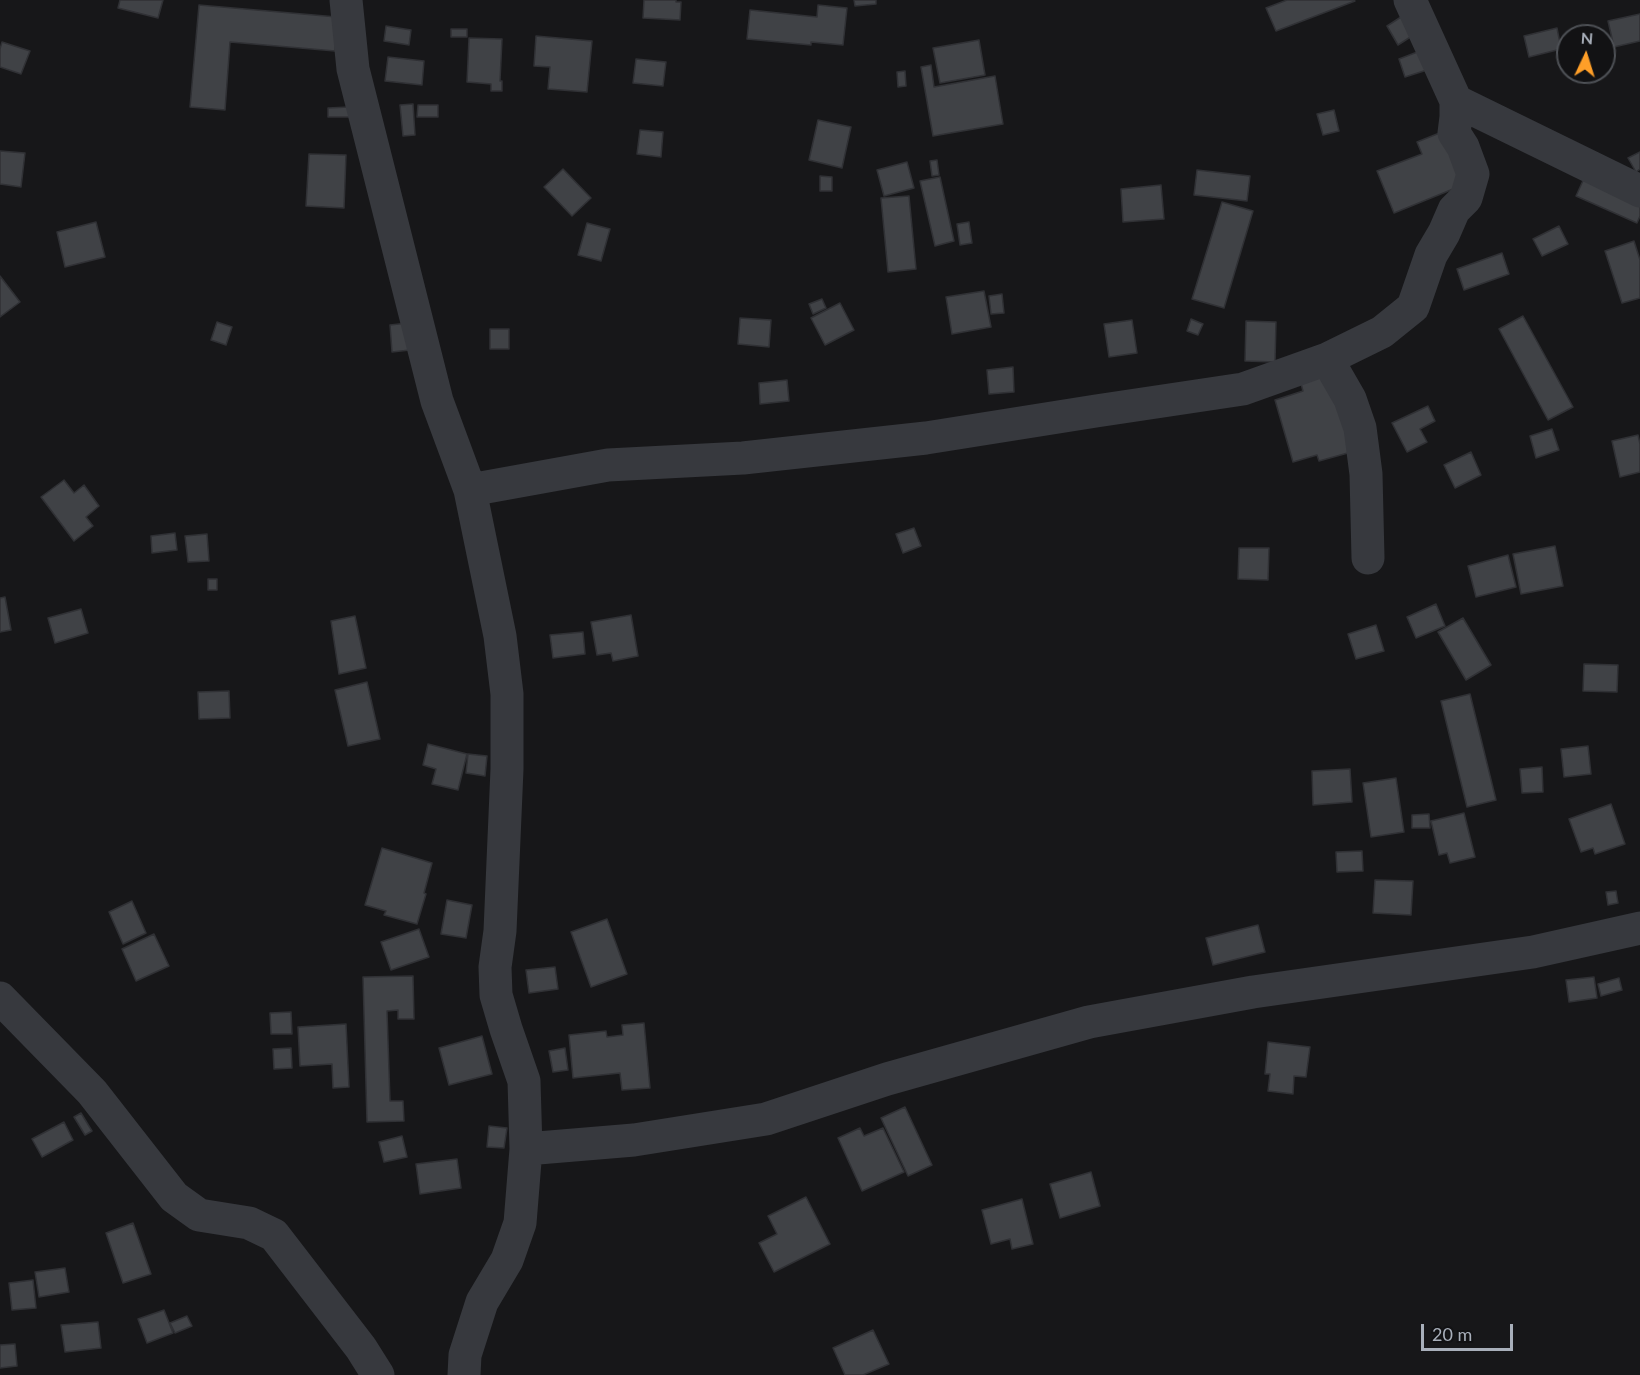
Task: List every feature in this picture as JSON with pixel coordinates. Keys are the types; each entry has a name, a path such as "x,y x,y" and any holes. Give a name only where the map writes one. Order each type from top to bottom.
{"street":[{"path":"346,0 353,69 365,118 437,401 470,490 500,636 507,694 507,769 500,931 495,967 496,995 524,1081 526,1149 520,1223 507,1260 482,1302 465,1355 464,1375"},
{"path":"470,490 608,465 743,458 926,438 1243,389 1327,358 1383,332 1413,307 1431,255 1454,210 1466,198 1473,174 1463,147 1454,133 1456,101 1410,0"},
{"path":"1456,101 1640,190"},
{"path":"1327,358 1350,399 1360,428 1366,474 1368,558"},
{"path":"526,1149 634,1140 766,1119 887,1079 1089,1022 1253,992 1533,952 1640,928"},
{"path":"0,998 92,1092 174,1197 199,1215 249,1222 274,1235 361,1348 378,1375"}],"building":[{"path":"120,0 163,0 158,18 118,8"},
{"path":"644,0 681,2 680,20 643,18"},
{"path":"854,0 876,0 876,4 855,6"},
{"path":"1287,0 1355,1 1276,31 1266,8"},
{"path":"199,5 337,17 335,51 230,42 225,110 190,107"},
{"path":"818,5 847,8 843,45 811,42 811,45 747,39 750,10 817,17"},
{"path":"1640,14 1640,41 1616,47 1616,24 1609,24 1608,21"},
{"path":"1401,17 1412,36 1398,45 1387,26"},
{"path":"386,26 411,30 409,45 384,41"},
{"path":"1556,28 1556,50 1529,57 1524,36"},
{"path":"451,29 467,29 467,37 451,37"},
{"path":"536,36 592,41 587,92 548,89 550,67 534,66"},
{"path":"469,38 502,39 500,81 502,81 502,91 491,91 491,84 467,82"},
{"path":"979,40 985,75 940,83 933,48"},
{"path":"2,42 30,51 21,74 0,67"},
{"path":"1420,51 1427,70 1405,77 1399,59"},
{"path":"388,57 424,61 422,85 385,81"},
{"path":"636,59 666,62 663,86 633,83"},
{"path":"931,65 934,87 995,76 1003,124 933,136 921,67"},
{"path":"905,71 906,86 898,87 897,72"},
{"path":"413,104 415,135 403,136 400,105"},
{"path":"418,105 438,105 438,117 417,117"},
{"path":"349,107 349,117 328,117 328,108"},
{"path":"1334,110 1339,131 1323,135 1317,114"},
{"path":"818,120 851,127 842,168 809,160"},
{"path":"640,130 663,132 661,157 637,154"},
{"path":"1442,132 1463,185 1394,213 1377,171 1422,154 1417,142"},
{"path":"0,151 25,153 21,187 0,184"},
{"path":"1640,152 1640,169 1636,172 1628,158"},
{"path":"309,154 346,155 344,208 306,206"},
{"path":"937,160 939,175 932,176 930,161"},
{"path":"907,162 914,188 884,196 877,170"},
{"path":"563,169 591,198 572,216 544,187"},
{"path":"1197,170 1250,176 1247,201 1194,195"},
{"path":"1586,174 1640,198 1640,216 1637,223 1576,196"},
{"path":"820,176 832,177 832,191 820,191"},
{"path":"940,177 954,241 935,246 920,181"},
{"path":"1161,185 1164,219 1123,222 1121,189"},
{"path":"909,196 916,269 888,272 881,198"},
{"path":"1222,202 1253,211 1224,308 1192,299"},
{"path":"96,222 105,257 65,267 57,232"},
{"path":"969,222 972,243 960,245 957,224"},
{"path":"587,223 610,229 601,261 578,255"},
{"path":"1559,226 1568,244 1542,256 1533,239"},
{"path":"1634,241 1640,260 1640,298 1622,303 1605,251"},
{"path":"1502,253 1509,274 1464,290 1457,269"},
{"path":"0,276 20,302 0,317"},
{"path":"984,291 991,327 952,334 946,297"},
{"path":"1002,294 1004,313 991,314 989,296"},
{"path":"822,299 826,308 813,314 809,304"},
{"path":"840,303 854,330 825,345 811,318"},
{"path":"1523,316 1573,407 1548,420 1499,329"},
{"path":"740,318 771,320 769,347 738,344"},
{"path":"1191,319 1203,324 1198,335 1187,331"},
{"path":"1132,320 1137,353 1109,357 1104,324"},
{"path":"1246,321 1276,322 1275,362 1245,361"},
{"path":"217,322 232,327 226,345 211,340"},
{"path":"408,323 410,350 392,352 390,325"},
{"path":"490,329 509,329 509,349 490,349"},
{"path":"1013,367 1014,392 989,394 987,370"},
{"path":"1331,371 1355,451 1319,461 1317,455 1293,462 1275,400 1303,391 1300,380"},
{"path":"787,380 789,401 760,404 759,383"},
{"path":"1428,406 1435,421 1420,429 1427,442 1407,452 1392,423"},
{"path":"1552,429 1559,450 1536,458 1530,436"},
{"path":"1638,435 1640,472 1620,477 1612,441"},
{"path":"1471,452 1481,475 1455,488 1444,465"},
{"path":"64,480 74,493 84,485 99,506 86,517 93,526 74,541 41,497"},
{"path":"914,528 921,546 903,553 896,534"},
{"path":"175,533 177,550 152,553 151,536"},
{"path":"207,534 209,561 188,562 185,536"},
{"path":"1555,546 1563,586 1521,594 1513,554"},
{"path":"1239,548 1269,548 1268,580 1238,579"},
{"path":"1508,555 1516,587 1476,597 1468,566"},
{"path":"208,579 217,579 217,590 208,590"},
{"path":"5,597 11,630 0,632 0,598"},
{"path":"1436,604 1445,626 1416,638 1407,617"},
{"path":"81,609 88,633 55,643 48,618"},
{"path":"631,615 638,656 613,661 611,653 597,655 591,622"},
{"path":"355,616 366,668 339,674 331,621"},
{"path":"1463,618 1491,665 1466,680 1438,632"},
{"path":"1376,625 1384,651 1356,659 1348,634"},
{"path":"583,632 585,654 553,658 550,635"},
{"path":"1584,664 1618,665 1617,692 1583,691"},
{"path":"367,682 380,739 348,746 335,690"},
{"path":"229,691 230,718 199,719 198,692"},
{"path":"1470,694 1496,800 1467,807 1441,701"},
{"path":"428,744 467,754 458,790 432,784 436,769 423,765"},
{"path":"1588,746 1591,774 1564,777 1561,749"},
{"path":"468,754 487,756 485,776 466,773"},
{"path":"1542,767 1543,792 1522,793 1520,769"},
{"path":"1350,769 1352,802 1313,805 1312,771"},
{"path":"1396,778 1404,832 1371,837 1363,783"},
{"path":"1611,804 1625,844 1595,854 1593,848 1581,852 1569,819"},
{"path":"1464,813 1475,857 1450,863 1447,853 1439,855 1431,821"},
{"path":"1429,814 1430,828 1412,828 1412,815"},
{"path":"382,848 432,863 417,924 384,915 386,911 365,905"},
{"path":"1362,851 1363,871 1337,872 1336,852"},
{"path":"1375,880 1413,881 1411,915 1373,913"},
{"path":"1616,891 1618,903 1608,905 1606,892"},
{"path":"447,900 472,905 466,938 441,934"},
{"path":"132,901 146,933 123,944 109,912"},
{"path":"607,919 627,974 591,987 571,932"},
{"path":"1258,925 1265,952 1213,965 1206,938"},
{"path":"419,929 429,957 391,970 381,942"},
{"path":"154,934 169,966 136,981 122,949"},
{"path":"555,967 558,989 529,993 526,970"},
{"path":"413,976 414,1019 398,1019 398,1010 387,1011 390,1101 403,1101 404,1121 367,1122 363,977"},
{"path":"1594,977 1597,998 1569,1002 1566,980"},
{"path":"1619,978 1622,990 1601,996 1598,984"},
{"path":"291,1012 292,1034 271,1034 270,1013"},
{"path":"644,1023 650,1088 622,1090 620,1073 573,1078 569,1035 606,1031 607,1037 623,1035 622,1025"},
{"path":"346,1024 349,1087 333,1088 332,1064 300,1066 298,1027"},
{"path":"482,1036 492,1074 449,1085 439,1048"},
{"path":"1268,1042 1310,1047 1306,1077 1294,1076 1293,1094 1268,1091 1270,1074 1265,1074"},
{"path":"291,1048 292,1068 274,1069 273,1049"},
{"path":"565,1048 568,1070 553,1072 549,1051"},
{"path":"905,1107 932,1165 908,1176 881,1118"},
{"path":"81,1113 92,1131 85,1135 74,1117"},
{"path":"64,1122 73,1140 42,1157 32,1139"},
{"path":"489,1126 507,1128 504,1148 487,1147"},
{"path":"860,1128 864,1136 883,1128 904,1172 862,1191 838,1138"},
{"path":"402,1136 407,1157 384,1162 379,1142"},
{"path":"457,1159 461,1188 420,1194 416,1164"},
{"path":"1091,1172 1100,1206 1060,1218 1050,1184"},
{"path":"806,1197 830,1244 774,1272 759,1243 777,1234 768,1216"},
{"path":"1022,1199 1033,1244 1012,1249 1010,1239 991,1244 982,1210"},
{"path":"133,1223 151,1274 123,1283 106,1233"},
{"path":"65,1268 69,1292 39,1297 35,1272"},
{"path":"33,1280 36,1308 12,1310 9,1283"},
{"path":"164,1310 173,1333 147,1343 138,1319"},
{"path":"187,1316 192,1326 175,1333 170,1323"},
{"path":"98,1322 101,1348 65,1352 61,1325"},
{"path":"873,1330 889,1364 863,1375 845,1375 833,1348"},
{"path":"15,1344 17,1366 0,1368 0,1345"}]}
